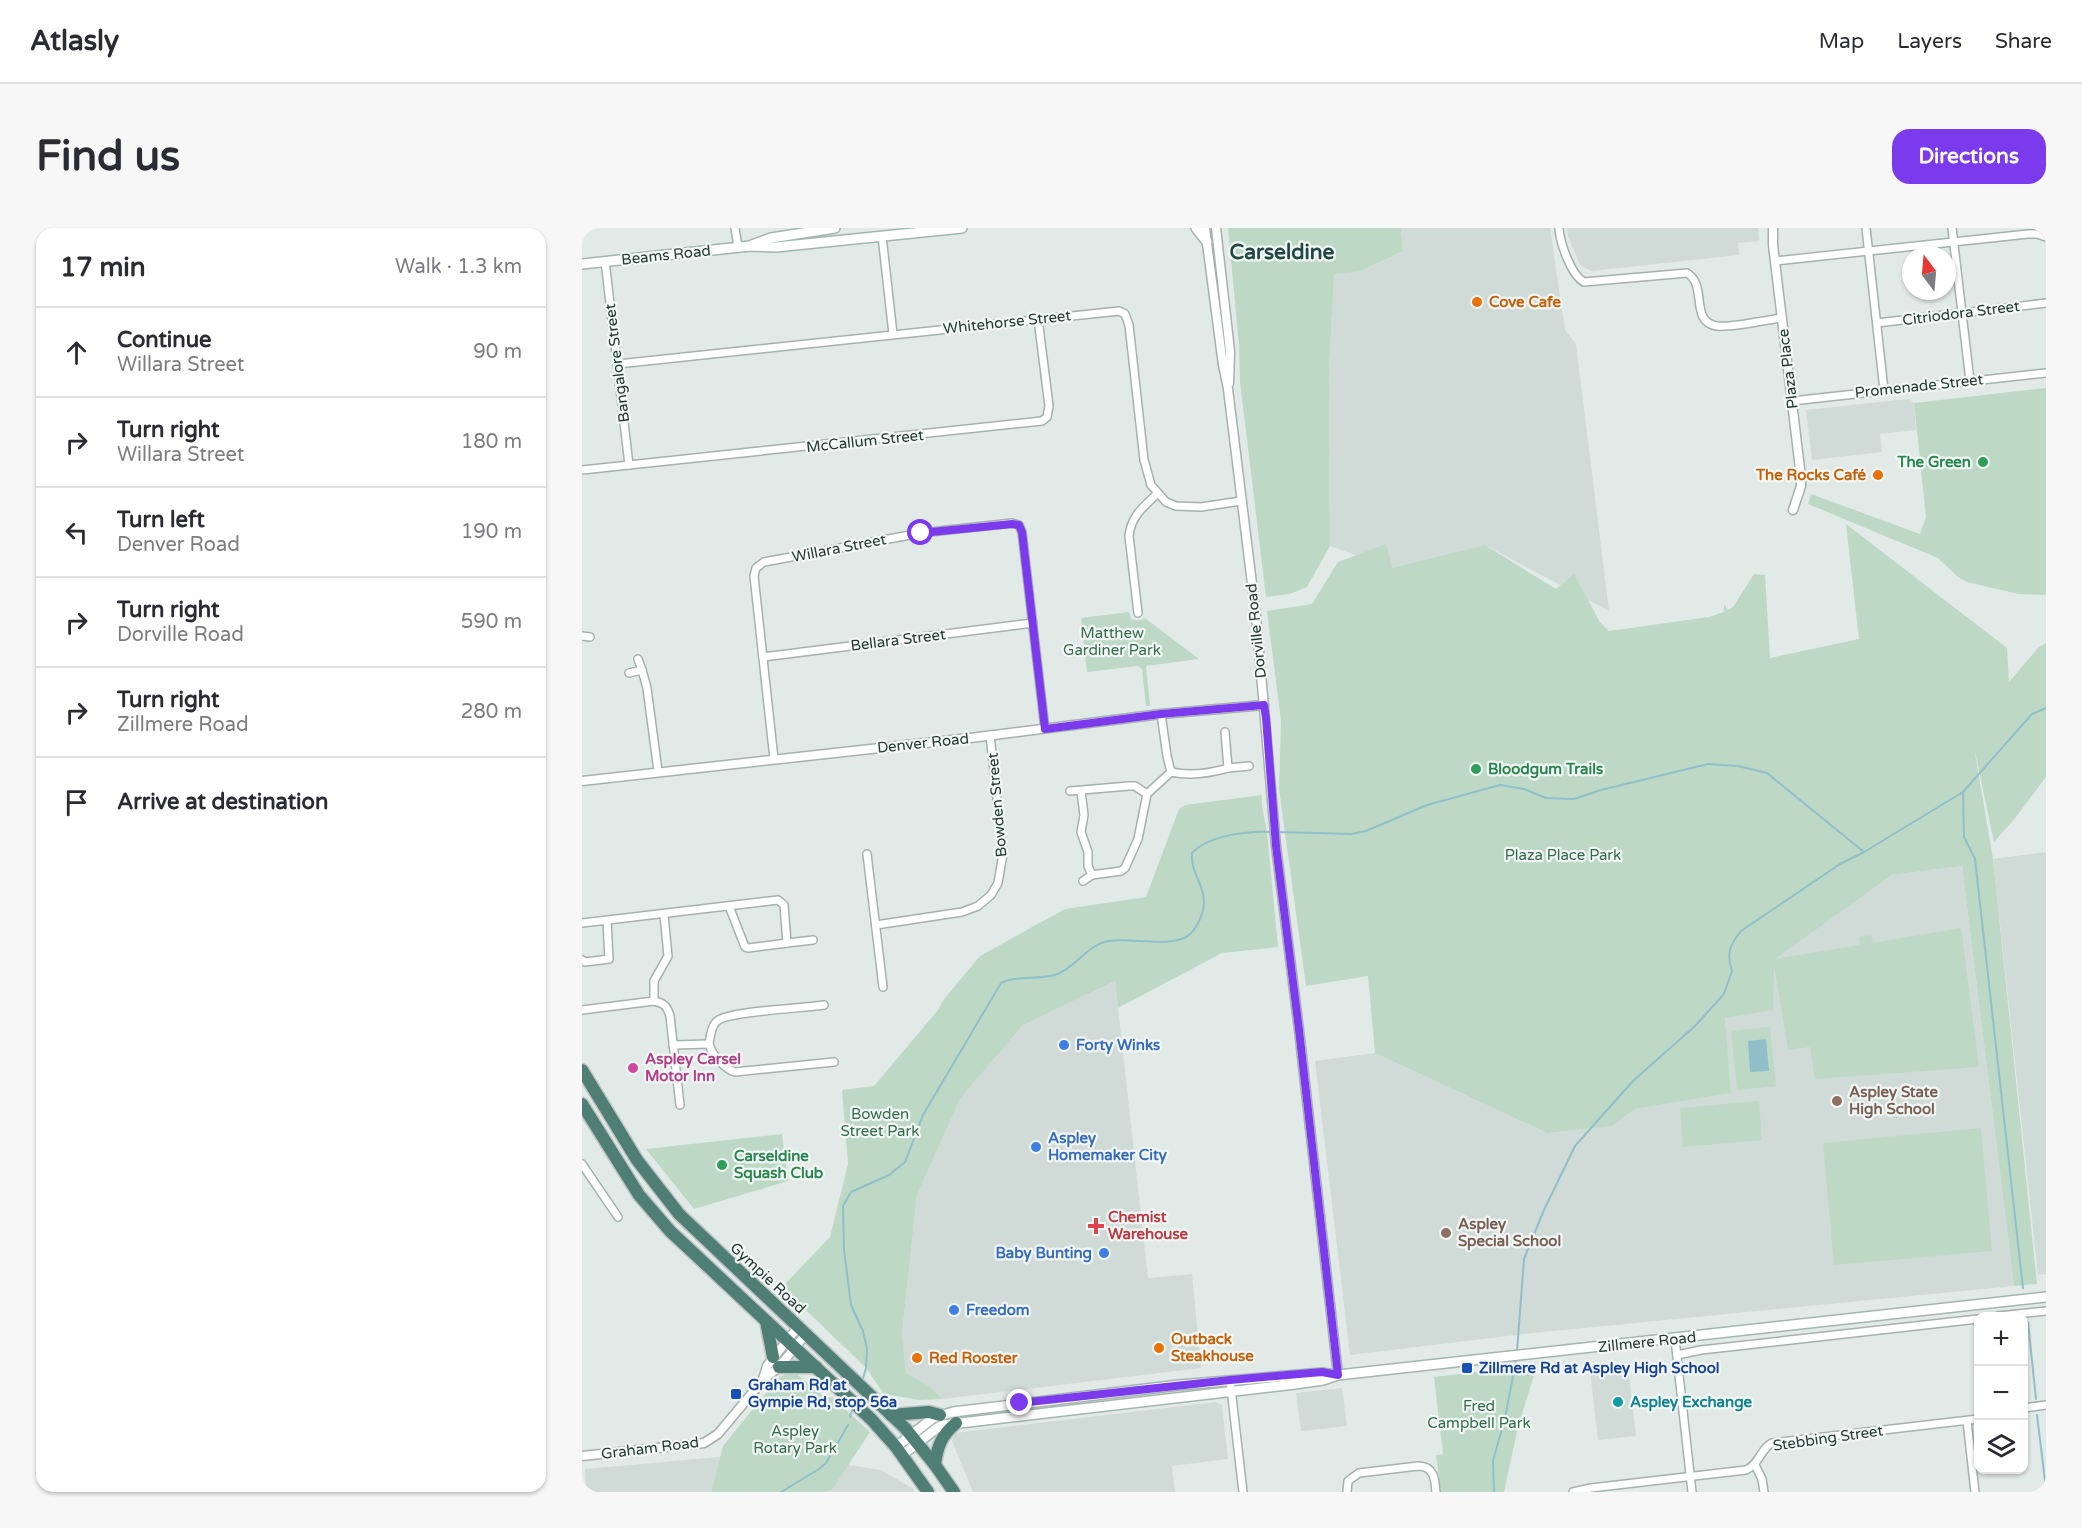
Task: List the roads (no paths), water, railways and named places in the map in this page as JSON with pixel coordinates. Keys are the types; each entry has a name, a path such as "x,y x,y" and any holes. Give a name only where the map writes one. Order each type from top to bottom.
{"highway":[{"name":"Gympie Road","path":"582,1070 637,1160 667,1200 696,1232 848,1373 914,1438 954,1492"},
{"path":"582,1104 625,1173 657,1216 685,1246 872,1420 899,1451 928,1492"},
{"path":"766,1321 776,1362 816,1367"},
{"path":"891,1415 930,1412 940,1414"},
{"path":"935,1464 936,1451 941,1439 956,1423"}],"main road":[{"name":"Beams Road","path":"750,246 771,238 835,228"},
{"name":"Beams Road","path":"582,264 738,247 776,247 962,228"},
{"path":"1196,228 1207,242"},
{"name":"Zillmere Road","path":"914,1438 936,1428 956,1423 1323,1380 1338,1375 2046,1296"},
{"name":"Zillmere Road","path":"899,1451 940,1414 1230,1380 1322,1372 1338,1375"}],"street":[{"path":"735,228 738,247"},
{"name":"Dorville Road","path":"1205,228 1228,389 1256,616 1276,846 1301,1041 1338,1375"},
{"name":"Dorville Road","path":"1216,228 1230,351 1228,389"},
{"path":"1558,228 1574,273 1584,282 1685,273 1690,274 1696,281 1701,313 1710,324 1721,326 1782,318"},
{"name":"Plaza Place","path":"1773,228 1801,477 1801,486 1793,510"},
{"path":"1866,228 1884,390"},
{"path":"1952,228 1970,381"},
{"path":"1775,261 1954,243 2037,231 2046,237"},
{"path":"882,236 893,334"},
{"name":"Bangalore Street","path":"605,261 628,465"},
{"name":"Citriodora Street","path":"1877,323 2046,303"},
{"name":"Whitehorse Street","path":"618,364 1112,310 1125,314 1129,325 1144,460 1151,485 1158,493"},
{"name":"McCallum Street","path":"582,470 1042,421 1047,417 1049,406 1038,319"},
{"name":"Promenade Street","path":"1792,400 2046,373"},
{"path":"1138,613 1129,536 1130,524 1136,515 1158,493 1166,502 1176,506 1201,507 1241,501"},
{"name":"Willara Street","path":"774,759 754,576 756,568 764,562 921,533 1019,525 1022,532 1045,729"},
{"name":"Bellara Street","path":"763,657 1033,623"},
{"path":"638,659 647,688 658,771"},
{"path":"629,673 642,670"},
{"name":"Denver Road","path":"582,781 1161,714 1264,705"},
{"path":"1161,714 1171,772"},
{"path":"1225,732 1228,768"},
{"name":"Bowden Street","path":"876,925 963,912 978,906 991,895 998,884 1004,854 990,735"},
{"path":"1171,772 1181,774 1249,766"},
{"path":"1083,880 1092,874 1120,871 1125,868 1138,839 1147,794 1171,772"},
{"path":"1070,791 1135,786 1147,794"},
{"path":"1081,791 1084,815 1081,832 1088,852 1088,866 1092,874"},
{"path":"867,854 883,987"},
{"path":"582,923 778,900 782,902 787,943"},
{"path":"729,906 745,947 813,940"},
{"path":"654,1001 654,981 668,956 664,915"},
{"path":"582,960 585,962 609,959 607,921"},
{"path":"582,1010 654,1001 663,1003 667,1008 680,1105"},
{"path":"824,1005 736,1014 718,1019 714,1024 710,1044 715,1056 730,1071 735,1072 834,1062"},
{"path":"673,1045 710,1044"},
{"path":"582,1166 618,1217"},
{"path":"1955,1306 1957,1321"},
{"path":"2028,1313 2046,1311"},
{"name":"Zillmere Road","path":"1677,1355 1710,1349 1974,1319"},
{"name":"Graham Road","path":"582,1456 704,1443 718,1434 763,1380 767,1366 776,1362 802,1330"},
{"path":"1675,1339 1692,1492"},
{"path":"1230,1380 1242,1492"},
{"path":"2028,1407 2046,1405"},
{"name":"Stebbing Street","path":"1573,1492 1742,1471 1755,1465 1765,1447 1772,1443 1974,1420"},
{"path":"1967,1421 1975,1492"},
{"path":"1755,1465 1762,1479 1764,1492"},
{"path":"1347,1492 1348,1481 1356,1473 1418,1466 1426,1467 1432,1472 1436,1492"}],"water":[{"path":"1766,1039 1769,1071 1750,1072 1748,1041"}],"waterway":[{"path":"1517,1351 1524,1259 1544,1210 1575,1146 1633,1081 1695,1026 1724,994 1732,971 1729,959 1730,949 1741,931 1840,864 1963,792 2032,714 2046,708"},
{"path":"1278,832 1352,834 1366,831 1427,805 1500,785 1524,789 1546,798 1574,799 1601,790 1708,764 1738,766 1767,773 1864,852"},
{"path":"1963,792 1964,837 1975,859 2023,1288"},
{"path":"862,1382 866,1368 867,1349 863,1331 851,1305 844,1250 843,1206 851,1192 889,1175 905,1162 923,1115 1001,983 1014,979 1055,975 1094,947 1109,941 1163,942 1183,938 1195,927 1204,905 1192,853 1208,842 1229,835 1272,832"},
{"path":"2028,1322 2036,1399"},
{"path":"1494,1492 1493,1461 1505,1418 1516,1360"},
{"path":"850,1417 853,1407"},
{"path":"2037,1415 2046,1489"},
{"path":"781,1492 826,1463 848,1425"}],"place":[{"name":"Cove Cafe","path":"1477,302"},
{"name":"The Green","path":"1983,462"},
{"name":"The Rocks Café","path":"1878,475"},
{"name":"Bloodgum Trails","path":"1476,769"},
{"name":"Forty Winks","path":"1064,1045"},
{"name":"Aspley Carsel Motor Inn","path":"633,1068"},
{"name":"Aspley State High School","path":"1837,1101"},
{"name":"Aspley Homemaker City","path":"1036,1147"},
{"name":"Carseldine Squash Club","path":"722,1165"},
{"name":"Chemist Warehouse","path":"1096,1226"},
{"name":"Aspley Special School","path":"1446,1233"},
{"name":"Baby Bunting","path":"1104,1253"},
{"name":"Freedom","path":"954,1310"},
{"name":"Outback Steakhouse","path":"1159,1348"},
{"name":"Red Rooster","path":"917,1358"},
{"name":"Zillmere Rd at Aspley High School","path":"1467,1368"},
{"name":"Graham Rd at Gympie Rd, stop 56a","path":"736,1394"},
{"name":"Aspley Exchange","path":"1618,1402"}],"district":[{"name":"Carseldine","path":"1282,252"}],"park label":[{"name":"Matthew Gardiner Park","path":"1112,642"},
{"name":"Plaza Place Park","path":"1563,855"},
{"name":"Bowden Street Park","path":"880,1122"},
{"name":"Fred Campbell Park","path":"1479,1414"},
{"name":"Aspley Rotary Park","path":"795,1440"}]}
